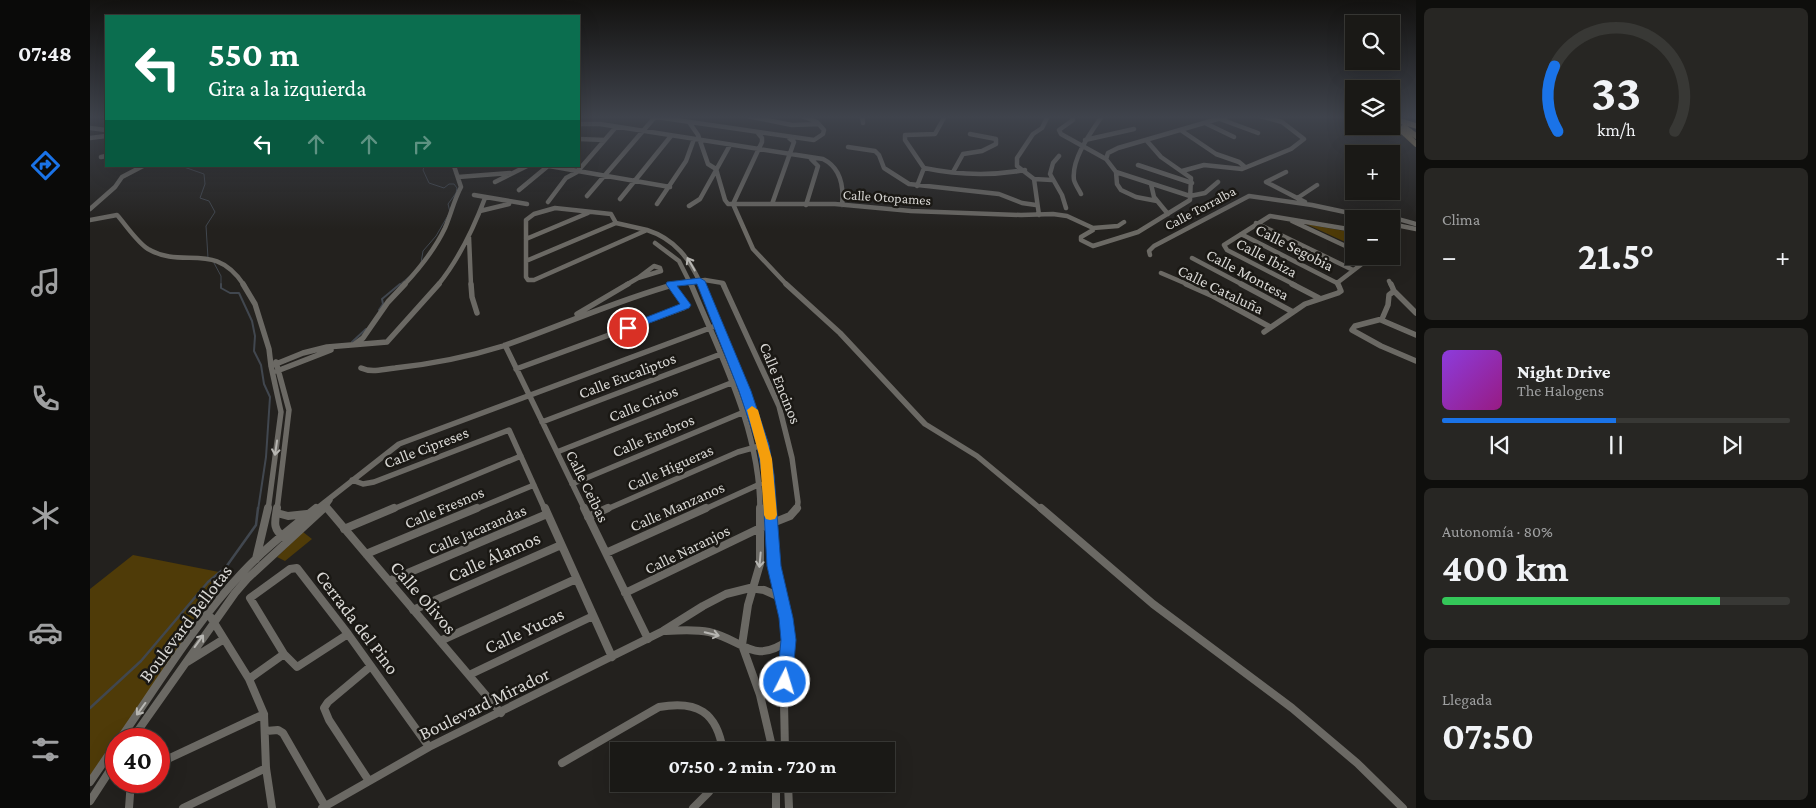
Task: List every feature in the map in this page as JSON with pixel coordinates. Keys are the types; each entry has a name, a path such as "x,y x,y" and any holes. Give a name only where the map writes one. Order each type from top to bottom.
{"street":[{"path":"548,202 559,190 566,178 576,172 593,154"},
{"path":"587,196 623,154"},
{"path":"620,199 657,154"},
{"path":"657,204 670,187 689,154"},
{"path":"705,154 708,164 716,169 724,200 728,204 733,204"},
{"path":"689,206 700,199 725,154"},
{"path":"757,154 733,204 753,248 779,278 840,333 926,424 992,467 1044,509 1153,604 1292,708 1351,758 1403,808"},
{"path":"772,204 790,154 828,161 835,166 844,188 842,205"},
{"path":"877,154 887,171 909,184 999,194 1022,203 1036,204"},
{"path":"914,154 924,168 953,172 1006,174 1025,170"},
{"path":"953,172 965,154"},
{"path":"1020,154 1017,158 1017,166 1025,170 1034,179 1039,215"},
{"path":"1080,154 1076,164 1074,180 1080,194"},
{"path":"1099,154 1116,172 1190,196 1205,193 1218,182"},
{"path":"1106,159 1108,154"},
{"path":"1124,222 1118,226 1093,228 1093,230 1081,237 1081,240 1093,246 1123,238 1138,232 1188,203 1192,183 1191,178 1158,154"},
{"path":"1216,154 1239,162 1245,167"},
{"path":"1182,171 1204,164 1238,169 1280,154"},
{"path":"101,157 105,156"},
{"path":"804,156 818,164 806,204"},
{"path":"1060,156 1052,166 1050,174 1062,195 1066,208"},
{"path":"1138,165 1192,183"},
{"path":"90,209 115,188 122,178 141,167"},
{"path":"355,344 363,338 388,302 422,266 445,228 455,198 461,187 454,167"},
{"path":"495,182 525,167"},
{"path":"519,190 547,167"},
{"path":"553,167 670,187"},
{"path":"917,186 924,168"},
{"path":"1116,172 1117,184 1121,190 1136,197 1156,201"},
{"path":"1286,172 1265,182 1312,205"},
{"path":"458,176 510,173"},
{"path":"1034,179 1052,180"},
{"path":"1151,184 1150,191 1168,214"},
{"path":"1299,197 1317,185"},
{"path":"474,195 527,204"},
{"path":"1293,195 1323,207"},
{"path":"1131,203 1136,197"},
{"name":"Calle Torralba","path":"1150,256 1149,251 1154,246 1245,197 1262,197 1345,212"},
{"path":"274,363 317,349 386,342 433,291 459,255 470,237 485,198"},
{"path":"480,211 513,203"},
{"name":"Calle Otopames","path":"733,204 842,205 911,211 1067,216 1076,222 1093,228"},
{"path":"616,223 611,214 551,208 527,219 526,277 528,280 539,278 647,230"},
{"path":"526,240 591,212"},
{"path":"90,220 117,215 147,248 153,251 164,255 215,259 228,267 250,294 261,320 274,363 273,373 280,403 280,423 267,515 256,559"},
{"name":"Calle Ibiza","path":"1319,298 1225,249 1224,245 1256,223 1270,216 1345,229"},
{"path":"1283,217 1345,246"},
{"name":"Calle Torralba","path":"1400,220 1416,224"},
{"path":"526,261 616,223 647,230 670,240 688,259 700,281 740,380 763,445 768,475 774,566 782,598 788,640 784,695 785,742"},
{"path":"1256,223 1353,270"},
{"path":"1400,226 1416,229"},
{"path":"655,233 657,238 655,243"},
{"name":"Calle Segobia","path":"1241,234 1337,283"},
{"path":"470,237 472,297 477,313"},
{"path":"655,243 670,240"},
{"path":"662,249 670,240"},
{"path":"655,243 678,258 690,281 733,382 754,447 760,484 760,564 748,605 742,645 760,695 771,742"},
{"path":"459,255 471,255"},
{"name":"Calle Montesa","path":"1192,258 1293,312"},
{"path":"1264,332 1293,312 1319,298 1339,293 1341,288 1337,283 1360,265"},
{"name":"Calle Cataluña","path":"1161,273 1213,296 1270,327"},
{"path":"566,320 638,278"},
{"path":"361,368 369,371 418,366 463,356 505,345 566,320 671,284 700,281"},
{"name":"Calle Encinos","path":"700,281 718,281 724,286 778,406 787,432 798,507 790,516 760,528"},
{"path":"1388,281 1394,291 1416,313"},
{"path":"516,369 683,308 686,305 685,302 671,284"},
{"path":"1381,320 1388,304 1389,295 1394,291"},
{"path":"602,300 608,307"},
{"path":"1416,335 1381,320 1355,326 1352,330 1416,362"},
{"name":"Boulevard Bellotas","path":"140,728 214,622 248,578 331,498 406,440 718,325"},
{"path":"273,373 343,345"},
{"name":"Calle Ceibas","path":"505,345 648,639"},
{"name":"Calle Eucaliptos","path":"542,422 721,354"},
{"path":"274,363 280,370 288,400 288,421 276,529 288,541"},
{"name":"Calle Cirios","path":"557,452 740,380"},
{"name":"Calle Enebros","path":"572,484 744,412"},
{"path":"280,423 288,421"},
{"name":"Calle Cipreses","path":"352,480 363,484 374,482 509,430 521,456"},
{"name":"Calle Higueras","path":"588,517 754,447 763,445"},
{"path":"344,529 521,456 612,657"},
{"name":"Calle Fresnos","path":"366,554 534,484"},
{"name":"Calle Manzanos","path":"606,553 760,484"},
{"name":"Boulevard Bellotas","path":"128,728 208,613 256,559 281,536 324,505"},
{"name":"Calle Olivos","path":"324,505 501,713"},
{"path":"277,513 288,516 309,514"},
{"name":"Calle Jacarandas","path":"389,581 547,514"},
{"name":"Calle Naranjos","path":"626,594 760,528"},
{"name":"Calle Álamos","path":"413,610 561,545"},
{"name":"Cerrada del Pino","path":"348,634 299,667 284,654 250,599 252,595 293,568 297,568 348,634 430,747"},
{"path":"440,641 576,579"},
{"name":"Boulevard Mirador","path":"323,807 430,747 648,639 723,596 742,588 754,588"},
{"path":"754,588 770,592 782,598"},
{"path":"208,613 249,679 264,714 266,768 272,808"},
{"name":"Calle Yucas","path":"469,675 593,616"},
{"name":"Boulevard Mirador","path":"663,631 707,632 759,653 770,653 788,640"},
{"path":"183,665 224,639"},
{"path":"249,679 284,654"},
{"path":"369,780 329,720 324,708 328,702 371,666"},
{"path":"562,763 659,707 676,703 691,705 708,713 718,726 723,742"},
{"path":"170,758 264,714"},
{"path":"266,732 278,730 283,733 323,807"},
{"path":"90,782 105,760"},
{"path":"101,766 105,765"},
{"path":"183,808 266,768"},
{"path":"90,801 105,778"},
{"path":"693,808 710,792"},
{"path":"776,792 776,808"},
{"path":"788,792 789,808"},
{"path":"130,808 131,793"}],"shaded area":[{"path":"1306,224 1345,231 1345,242"},
{"path":"303,532 312,539 285,561 277,557"},
{"path":"133,555 219,572 176,656 127,728 105,728 105,758 90,780 90,589"}],"waterway":[{"path":"184,167 204,174 205,184 200,198 209,201 215,212 206,226 208,258"},
{"path":"421,263 423,251 436,236 450,212 448,204 456,193 457,188 454,184 449,184 444,188 429,183 423,170 424,167"},
{"path":"214,263 221,276 221,288 230,293 239,293 252,321 255,336 254,351 261,365 264,384 270,397 266,457 258,510"},
{"path":"399,285 411,275"},
{"path":"379,310 383,304 382,299 400,284"},
{"path":"352,342 366,329"},
{"path":"90,708 141,661 208,582 226,567 256,525 258,508"}],"slow traffic":[{"path":"752,410 760,432 766,459 770,490 770,515"}],"route":[{"path":"628,328 683,308 686,305 671,284 700,281 745,391 763,445 770,490 770,524 774,566 786,618 788,640 785,682"}]}
